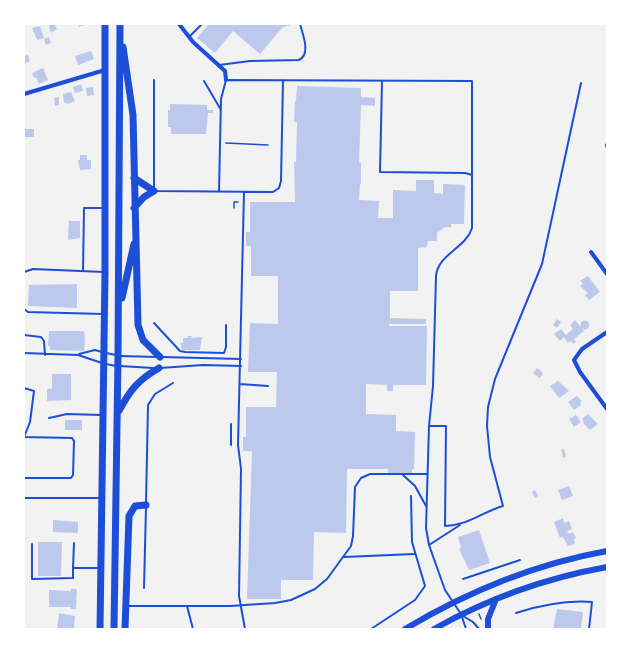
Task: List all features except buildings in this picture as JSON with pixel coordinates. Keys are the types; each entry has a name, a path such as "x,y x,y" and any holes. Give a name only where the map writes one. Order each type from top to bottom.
{"main road":[{"path":"100,629 105,272 105,24"},
{"path":"120,26 132,101 138,330 146,346 160,357"},
{"path":"114,629 119,313 120,26"},
{"path":"134,178 154,191 144,197 134,208"},
{"path":"119,313 135,238"},
{"path":"118,412 130,390 138,381 159,368"},
{"path":"125,629 129,516 135,506 146,505"},
{"path":"405,629 453,602 534,570 607,551"},
{"path":"434,629 461,614 496,599 546,581 607,566"},
{"path":"488,629 489,615 496,599"}],"street":[{"path":"179,24 189,37 225,71 226,80"},
{"path":"24,94 105,70"},
{"path":"591,252 607,274"},
{"path":"607,332 582,350 574,359 580,372 607,409"}],"lane":[{"path":"219,65 250,61 302,59 305,55 305,50 300,24"},
{"path":"189,37 200,25"},
{"path":"154,80 154,191 273,192 277,190 280,185 283,80"},
{"path":"219,192 221,94 226,80 472,81 471,231 439,264 436,271 433,386 429,426 426,507 426,528 429,545 445,590 461,614 466,629"},
{"path":"204,81 221,111"},
{"path":"382,81 380,172 465,173 472,175"},
{"path":"429,545 460,525 472,521 485,512 502,506 490,457 487,426 488,407 495,379 542,264 581,83"},
{"path":"244,192 238,445 241,475 240,605 245,629"},
{"path":"83,271 84,208 105,208"},
{"path":"24,272 32,269 105,272"},
{"path":"24,309 28,312 104,314"},
{"path":"154,324 180,351 224,353 226,347 226,325"},
{"path":"24,335 42,337 44,341 45,355"},
{"path":"24,353 45,355 78,355 95,350 118,356 241,359"},
{"path":"78,355 118,366 159,368 203,365 241,366"},
{"path":"144,588 148,405 155,394 173,383"},
{"path":"240,384 268,386"},
{"path":"24,388 34,391 30,422 24,437 72,438 74,441 73,476 71,478 24,478"},
{"path":"49,418 67,414 103,415"},
{"path":"231,424 231,445"},
{"path":"429,426 446,426 445,526 460,525"},
{"path":"127,606 240,605 285,602 315,589 323,584 351,546 356,484 364,476 370,474 427,474"},
{"path":"402,474 415,486 426,507"},
{"path":"371,629 415,600 424,588 425,582 415,554 412,536 411,496"},
{"path":"24,498 101,498"},
{"path":"32,544 32,579 73,578 74,543"},
{"path":"344,557 415,554"},
{"path":"463,579 520,560"},
{"path":"73,568 100,568"},
{"path":"516,613 560,602 592,602 589,629"},
{"path":"187,606 193,629"},
{"path":"461,614 473,622 479,629"}],"path":[{"path":"226,143 268,146"},
{"path":"234,208 234,202 238,202"},
{"path":"479,614 481,619"},
{"path":"476,620 484,618"}]}
